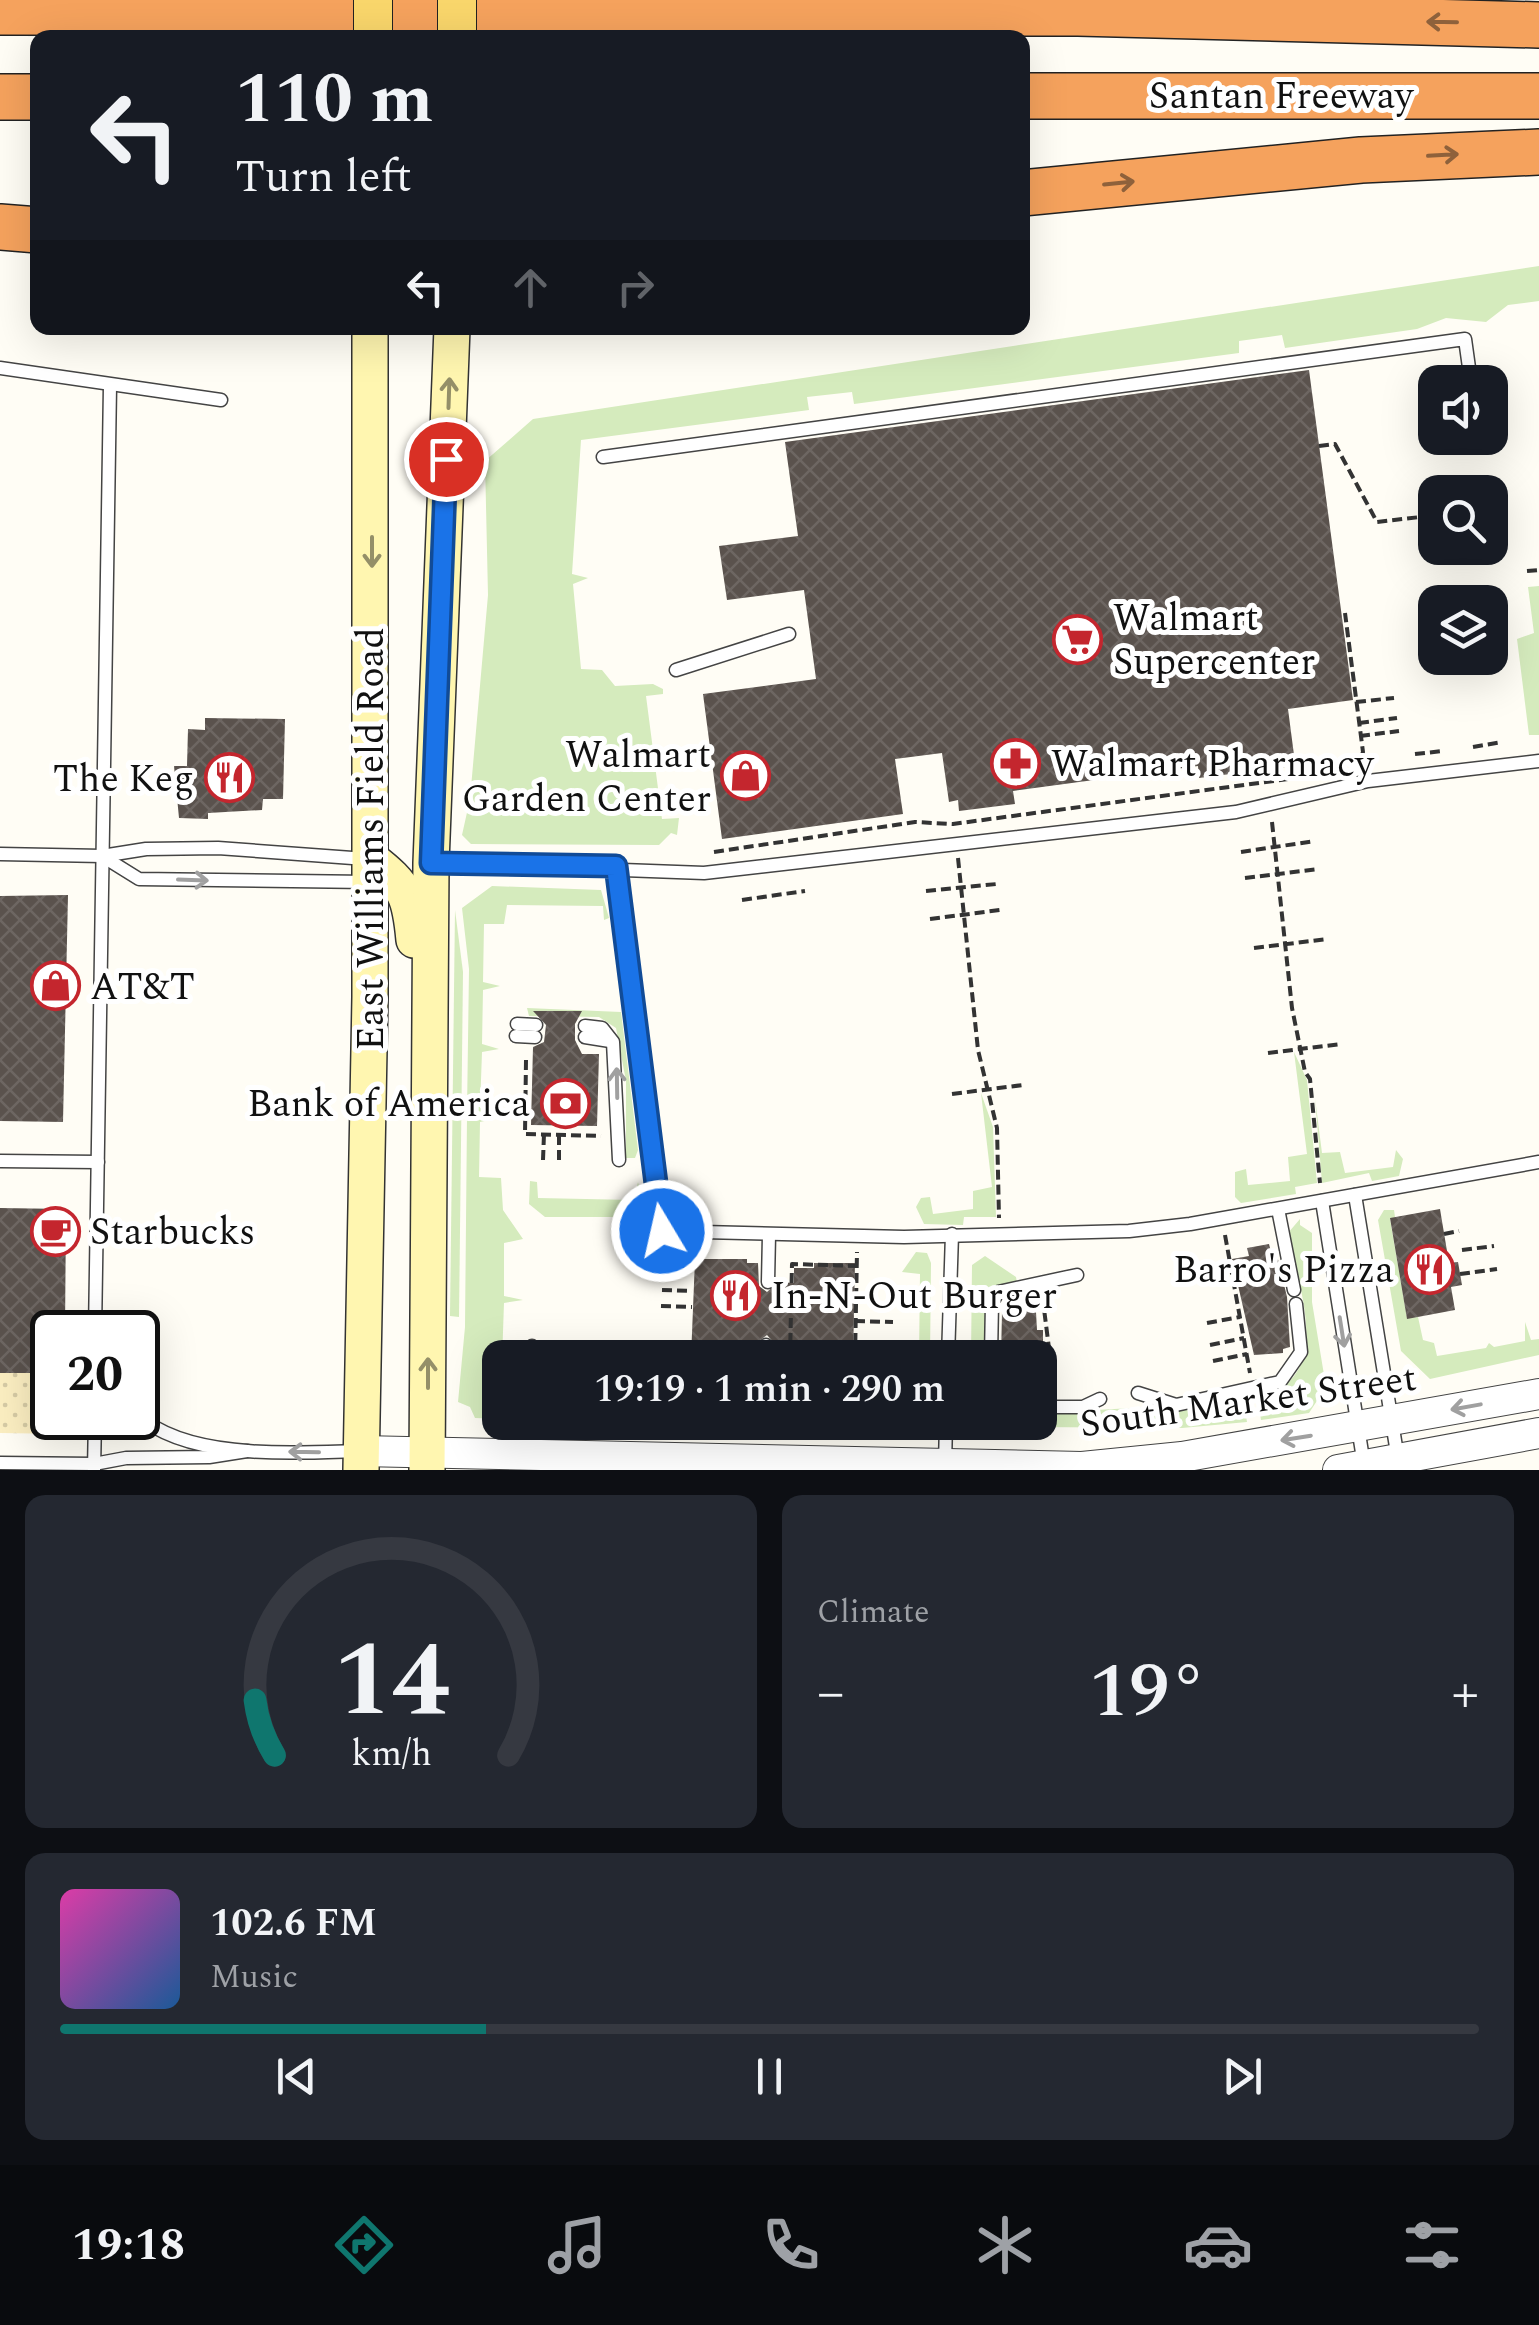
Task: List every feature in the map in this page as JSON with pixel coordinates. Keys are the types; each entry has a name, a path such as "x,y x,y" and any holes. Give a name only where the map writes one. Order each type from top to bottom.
{"highway":[{"name":"Santan Freeway","path":"0,12 1078,13 1539,25"},
{"name":"Santan Freeway","path":"1030,96 1539,96"},
{"path":"0,97 30,97"},
{"path":"1030,192 1361,160 1539,152"},
{"path":"0,227 30,229"}],"main road":[{"path":"372,30 373,0"},
{"path":"456,30 457,0"},
{"name":"East Williams Field Road","path":"361,1461 371,871 370,335"},
{"name":"East Williams Field Road","path":"427,1461 431,863 452,335"},
{"path":"371,871 401,882 409,901 415,988 430,1028"}],"street":[{"name":"South Market Street","path":"361,1461 1082,1467 1182,1456 1539,1394"},
{"name":"South Market Street","path":"1351,1468 1539,1433"}],"lane":[{"path":"603,457 1466,339 1470,365"},
{"path":"0,368 220,400"},
{"path":"95,1310 110,386"},
{"path":"676,670 789,634"},
{"path":"431,863 616,866 704,873 1236,812 1368,782 1539,761"},
{"path":"0,854 102,856 146,849 218,848 371,871"},
{"path":"102,856 140,879 371,871"},
{"path":"616,866 662,1231 769,1235 1103,1232 1222,1219 1278,1209 1321,1194 1355,1195 1539,1162"},
{"path":"585,1032 602,1028 613,1042 617,1061 619,1160"},
{"path":"516,1030 536,1031"},
{"path":"0,1161 98,1162"},
{"path":"1321,1194 1358,1427 1351,1468"},
{"path":"1355,1195 1398,1459"},
{"path":"1138,1392 1176,1405 1280,1382 1301,1352 1278,1209"},
{"path":"949,1340 952,1234"},
{"path":"768,1282 769,1235"},
{"path":"991,1340 992,1302 998,1292 1077,1275"},
{"path":"1057,1407 1082,1407 1100,1398"},
{"name":"South Market Street","path":"160,1429 172,1437 247,1451 361,1461"},
{"path":"95,1440 96,1468"},
{"path":"945,1467 946,1440"},
{"name":"South Market Street","path":"0,1464 96,1468 126,1458 209,1458 247,1451"}],"path":[{"path":"1319,446 1334,444 1377,522 1418,517"},
{"path":"1526,571 1539,570"},
{"path":"714,852 914,822 954,824 1288,779 1307,766 1360,760 1359,722 1344,614"},
{"path":"1356,702 1394,698"},
{"path":"1359,722 1397,718"},
{"path":"1360,736 1399,731"},
{"path":"1473,747 1502,742"},
{"path":"1415,754 1443,751"},
{"path":"1272,822 1292,1008 1304,1072 1310,1079 1321,1194"},
{"path":"954,824 978,1019 977,1040 997,1128 999,1222 986,1222"},
{"path":"1241,852 1316,841"},
{"path":"1244,878 1319,869"},
{"path":"926,891 997,884"},
{"path":"742,900 804,891"},
{"path":"930,919 1000,910"},
{"path":"1254,948 1328,939"},
{"path":"1268,1053 1341,1044"},
{"path":"526,1060 525,1134 609,1136"},
{"path":"952,1094 1024,1085"},
{"path":"464,1115 498,1115"},
{"path":"544,1134 544,1160"},
{"path":"559,1135 559,1160"},
{"path":"1222,1219 1252,1383"},
{"path":"1444,1234 1459,1231"},
{"path":"855,1340 857,1235"},
{"path":"1462,1250 1494,1246"},
{"path":"790,1340 792,1264 856,1266"},
{"path":"1460,1274 1498,1269"},
{"path":"662,1290 692,1291"},
{"path":"1024,1304 1043,1301 1048,1340"},
{"path":"662,1306 692,1307"},
{"path":"1207,1323 1240,1317"},
{"path":"855,1322 893,1322"},
{"path":"1210,1344 1244,1338"},
{"path":"1214,1360 1247,1354"}],"green space":[{"path":"1539,266 1539,301 1508,305 1486,322 1446,318 1417,329 1285,348 1282,335 1239,341 1239,353 854,404 852,392 807,397 809,410 581,440 572,574 588,578 573,584 581,669 602,670 615,686 653,684 663,689 663,694 646,696 662,819 679,818 677,835 671,833 659,845 471,844 462,835 470,799 488,595 485,461 533,419"},
{"path":"1539,586 1539,735 1529,735 1517,639 1534,633 1528,587"},
{"path":"492,886 601,890 609,918 604,920 603,906 507,905 504,924 484,924 483,982 500,986 483,990 482,1044 499,1049 482,1052 480,1108 498,1113 467,1112 469,969 462,908"},
{"path":"455,910 463,972 459,1317 450,1316"},
{"path":"527,1008 621,1012 638,1150 635,1158 626,1158 626,1081 616,1028 599,1017 529,1016"},
{"path":"1294,1052 1307,1080 1317,1183 1295,1187 1296,1194 1241,1203 1235,1197 1235,1172 1246,1169 1248,1185 1290,1181 1288,1157 1307,1154"},
{"path":"981,1093 993,1127 996,1217 964,1217 963,1225 924,1224 916,1207 921,1198 930,1197 933,1214 973,1209 973,1191 992,1187"},
{"path":"1315,1098 1322,1153 1340,1152 1345,1173 1393,1167 1396,1150 1403,1159 1399,1176 1372,1181 1369,1173 1322,1183"},
{"path":"467,1117 498,1118 480,1122 479,1177 501,1178 503,1210 523,1239 504,1243 504,1296 523,1300 504,1303 503,1340 482,1340 482,1418 475,1418 470,1407 458,1402 465,1327"},
{"path":"530,1181 537,1182 538,1198 634,1200 638,1182 643,1204 633,1217 545,1217 529,1204"},
{"path":"1384,1210 1394,1210 1395,1217 1390,1219 1407,1318 1418,1317 1423,1340 1434,1343 1437,1356 1486,1348 1489,1343 1494,1347 1525,1341 1525,1322 1531,1340 1539,1339 1539,1355 1430,1379 1401,1351 1378,1220"},
{"path":"1300,1219 1300,1225 1312,1233 1312,1302 1326,1387 1309,1413 1261,1420 1257,1396 1282,1387 1297,1372 1305,1352 1304,1304 1288,1233"},
{"path":"916,1252 927,1253 931,1263 930,1340 919,1340 920,1274 902,1272"},
{"path":"985,1256 1016,1277 1017,1283 995,1286 989,1293 987,1340 971,1340 972,1265"},
{"path":"1243,1397 1247,1422 1182,1428 1057,1427 1057,1412 1151,1407 1168,1412"}],"sand":[{"path":"0,1373 30,1373 30,1433 0,1433"}],"building":[{"name":"Walmart Supercenter","path":"1309,370 1353,700 1288,709 1294,755 1284,757 1285,767 1199,778 1198,766 1013,791 1015,804 959,811 958,800 949,802 942,753 895,759 903,814 722,839 703,694 816,679 804,590 727,600 719,546 798,536 785,442"},
{"name":"The Keg","path":"205,718 285,719 283,799 263,799 262,810 208,813 208,819 179,818 174,766 187,766 188,729 205,730"},
{"path":"68,895 63,1122 0,1121 0,896"},
{"name":"Bank of America","path":"533,1011 582,1011 575,1024 575,1040 582,1054 599,1054 597,1126 531,1125 533,1047 544,1042 546,1025"},
{"path":"0,1208 66,1209 65,1310 30,1310 30,1373 0,1373"},
{"name":"Barro's Pizza","path":"1440,1209 1449,1263 1458,1262 1462,1285 1451,1287 1455,1310 1407,1319 1390,1218"},
{"path":"1269,1244 1271,1252 1276,1251 1287,1297 1290,1347 1283,1349 1283,1353 1254,1355 1232,1259 1249,1256 1247,1248"},
{"path":"695,1259 747,1259 747,1263 758,1263 759,1286 767,1292 778,1282 794,1283 794,1268 814,1268 814,1263 855,1263 853,1340 772,1340 767,1335 760,1340 692,1340"},
{"path":"1002,1312 1036,1312 1037,1330 1043,1330 1043,1340 1001,1340"}],"place":[{"name":"Walmart Supercenter","path":"1078,639"},
{"name":"Walmart Pharmacy","path":"1016,763"},
{"name":"Walmart Garden Center","path":"746,776"},
{"name":"The Keg","path":"229,778"},
{"name":"AT&T","path":"55,986"},
{"name":"Bank of America","path":"565,1103"},
{"name":"Starbucks","path":"55,1231"},
{"name":"Barro's Pizza","path":"1429,1269"},
{"name":"In-N-Out Burger","path":"736,1295"}],"route":[{"path":"446,459 431,863 616,866 662,1231"}]}
